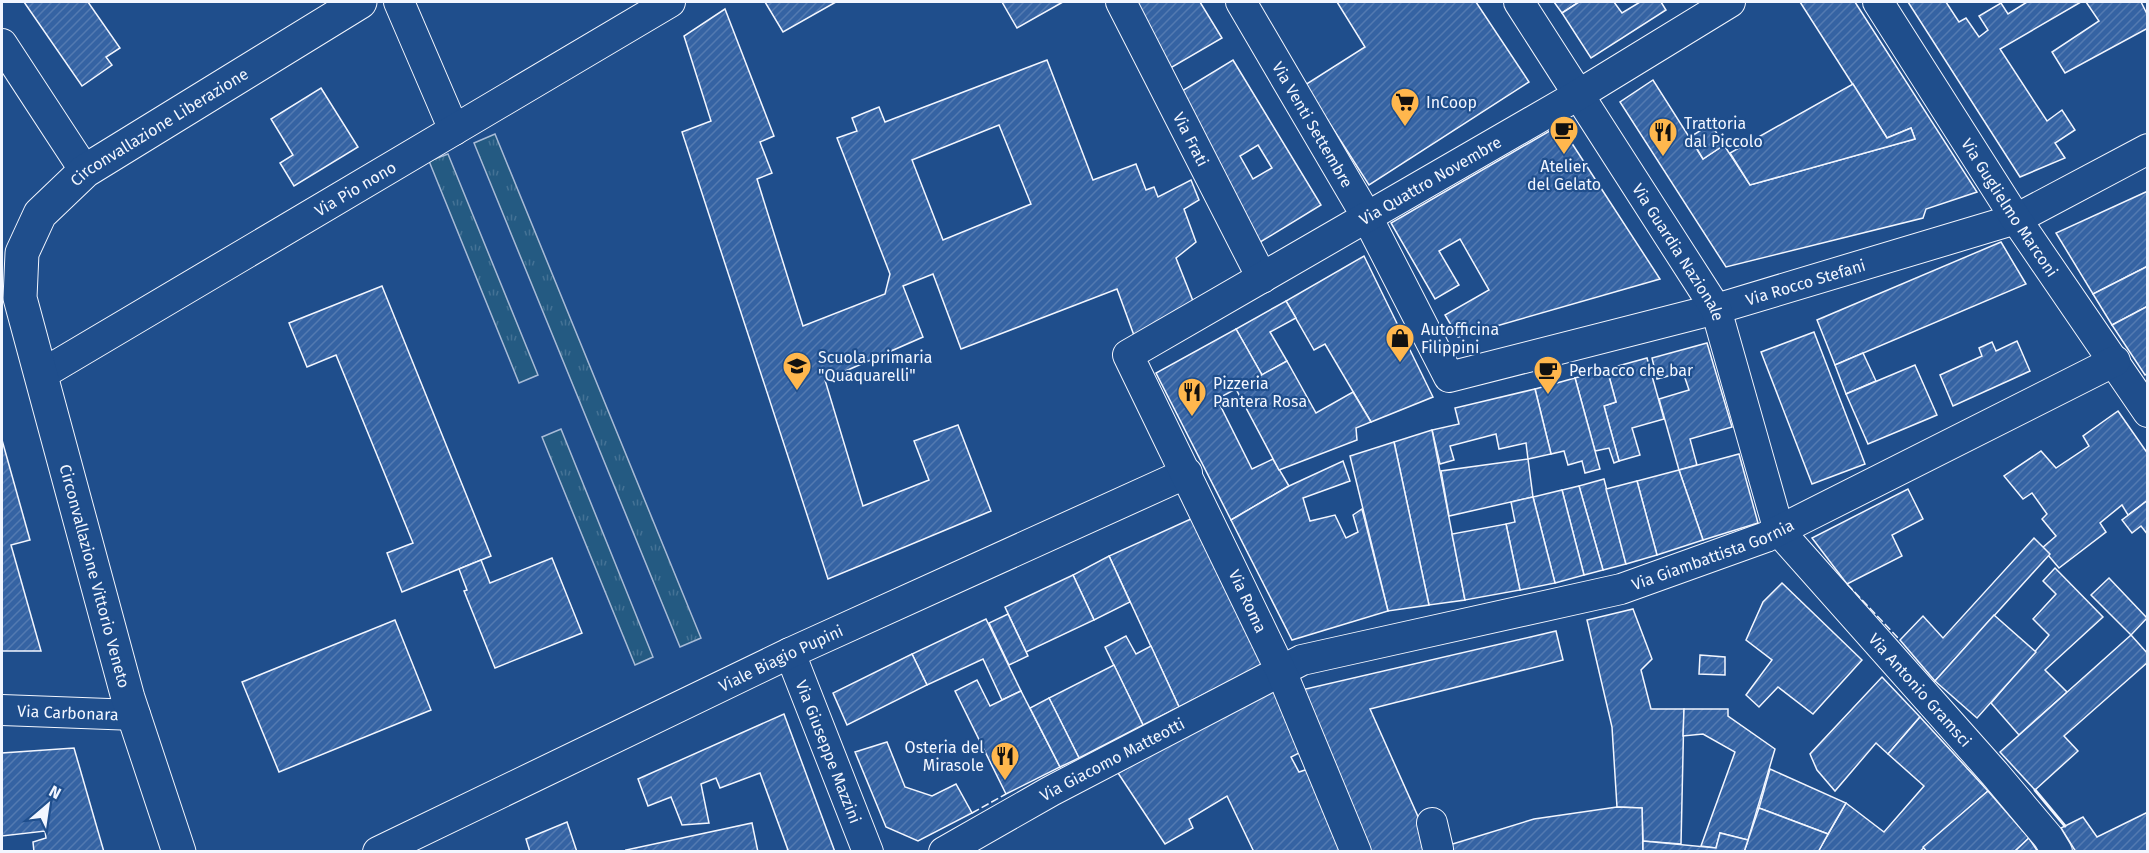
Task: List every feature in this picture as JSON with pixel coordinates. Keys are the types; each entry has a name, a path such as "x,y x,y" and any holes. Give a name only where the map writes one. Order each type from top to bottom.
{"main road":[{"name":"Circonvallazione Liberazione","path":"20,298 22,253 40,214 85,171 360,2"},
{"name":"Circonvallazione Vittorio Veneto","path":"20,298 128,698 178,852"}],"street":[{"path":"399,2 454,130"},
{"name":"Via Pio nono","path":"42,374 670,2"},
{"name":"Via Frati","path":"1121,2 1262,278"},
{"name":"Via Venti Settembre","path":"1241,2 1367,217 1449,377"},
{"name":"Via Guardia Nazionale","path":"1519,2 1716,309 1779,531"},
{"name":"Via Quattro Novembre","path":"1128,355 1578,95 1730,2"},
{"name":"Via Guglielmo Marconi","path":"1878,2 2016,219 2148,412"},
{"path":"2,44 85,171"},
{"name":"Via Rocco Stefani","path":"1449,377 1716,309 2016,219 2148,149"},
{"name":"Via Roma","path":"1128,355 1281,671 1356,852"},
{"name":"Via Giambattista Gornia","path":"1281,671 1302,660 1621,589 1779,531 2115,361"},
{"name":"Viale Biagio Pupini","path":"378,852 790,653 1187,473"},
{"name":"Via Antonio Gramsci","path":"1779,531 1995,774 2048,837 2057,852"},
{"name":"Via Giuseppe Mazzini","path":"790,653 868,852"},
{"name":"Via Giacomo Matteotti","path":"944,852 1062,786 1281,671"},
{"name":"Via Carbonara","path":"2,710 135,715"}],"green space":[{"path":"495,134 701,638 680,647 474,143"},
{"path":"448,154 538,375 519,383 429,161"},
{"path":"561,429 653,657 635,665 542,437"}],"building":[{"path":"24,2 88,2 120,48 106,57 112,65 82,86"},
{"path":"765,2 836,2 783,32"},
{"path":"1002,2 1063,2 1017,28"},
{"path":"1133,2 1200,2 1222,38 1167,70"},
{"path":"1337,2 1476,2 1529,82 1369,185 1305,85 1365,47"},
{"path":"1554,2 1579,2 1562,13"},
{"path":"1579,2 1614,2 1622,13 1640,2 1661,2 1666,10 1591,58 1562,13"},
{"path":"1800,2 1855,2 1977,192 1926,209 1923,218 1726,267 1620,102 1653,80 1703,159 1724,145 1750,185 1915,139 1911,128 1887,138"},
{"path":"1908,2 1946,2 1959,22 1966,18 1979,37 1988,30 1979,16 2001,3 2008,14 2027,2 2081,2 2000,49 2047,121 2062,110 2075,130 2055,143 2065,158 2020,177"},
{"path":"2086,2 2141,2 2148,16 2148,28 2065,73 2052,52 2099,21"},
{"path":"725,9 774,136 760,142 772,173 757,179 803,326 885,294 890,274 837,138 857,131 852,118 879,107 885,122 1047,60 1093,180 1136,164 1146,190 1154,187 1158,197 1191,180 1199,200 1184,209 1196,242 1176,258 1193,301 1135,338 1117,289 961,349 933,274 903,286 923,337 825,380 863,506 929,480 914,441 958,425 991,511 828,579 682,132 711,121 684,36","holes":["999,125 1031,204 943,240 912,160"]},
{"path":"1233,60 1321,205 1257,244 1182,91","holes":["1258,145 1272,168 1253,179 1240,156"]},
{"path":"1853,84 1887,138 1911,128 1915,139 1750,185 1730,153"},
{"path":"321,88 358,147 294,186 280,163 293,155 271,119"},
{"path":"1711,124 1724,145 1703,159 1690,137"},
{"path":"1560,125 1660,279 1458,337 1445,315 1489,290 1460,239 1439,251 1459,285 1435,299 1391,223"},
{"path":"2148,191 2148,266 2093,294 2056,233"},
{"path":"2001,242 2026,284 1835,365 1817,320"},
{"path":"1364,256 1433,397 1371,422 1325,344 1314,350 1286,301"},
{"path":"2148,266 2148,306 2112,325 2093,294"},
{"path":"382,286 491,556 402,592 387,553 413,543 336,355 307,367 289,323"},
{"path":"1286,301 1296,318 1270,332 1287,361 1262,375 1236,329"},
{"path":"2148,306 2148,373 2145,375 2112,325"},
{"path":"1236,329 1262,375 1217,399 1252,469 1273,459 1289,486 1231,520 1156,373"},
{"path":"1814,332 1865,464 1812,484 1761,352"},
{"path":"2017,341 2030,371 1953,406 1940,375 1982,356 1979,348 1992,342 1996,351"},
{"path":"1707,343 1732,427 1690,439 1697,465 1679,470 1659,399 1689,390 1683,372 1657,379 1652,358"},
{"path":"1863,353 1876,381 1846,394 1835,365"},
{"path":"1647,358 1664,419 1632,428 1640,455 1619,461 1604,406 1616,402 1607,369"},
{"path":"1287,361 1316,413 1353,392 1371,422 1356,428 1357,440 1279,470 1236,389"},
{"path":"1915,365 1937,415 1868,444 1846,394"},
{"path":"1607,369 1616,402 1604,406 1619,461 1614,463 1609,448 1595,451 1575,378"},
{"path":"1575,378 1600,469 1585,473 1582,461 1568,465 1564,451 1551,454 1535,389"},
{"path":"1535,389 1551,454 1528,459 1526,443 1499,449 1496,434 1450,446 1454,460 1440,464 1432,430 1459,424 1455,408"},
{"path":"2118,411 2148,454 2148,500 2128,515 2122,505 2100,523 2106,532 2059,568 2042,548 2056,536 2042,519 2047,514 2032,493 2023,499 2004,476 2041,451 2056,468 2089,446 2083,436"},
{"path":"1432,430 1465,600 1429,605 1394,442"},
{"path":"2,440 30,540 11,545 41,651 2,651"},
{"path":"1394,442 1429,605 1388,611 1350,456"},
{"path":"1739,454 1758,523 1703,540 1679,470"},
{"path":"1528,459 1533,497 1449,516 1441,471"},
{"path":"1343,461 1350,481 1303,498 1310,521 1335,515 1346,538 1358,532 1353,515 1362,509 1388,611 1292,640 1231,520 1289,486"},
{"path":"1679,470 1703,540 1657,555 1637,481"},
{"path":"1604,479 1626,564 1603,570 1579,486"},
{"path":"1637,481 1657,555 1626,564 1606,489"},
{"path":"1579,486 1603,570 1584,575 1562,490"},
{"path":"1908,489 1923,519 1892,535 1902,556 1847,584 1812,538"},
{"path":"1562,490 1584,575 1555,583 1533,497"},
{"path":"1533,497 1555,583 1520,590 1506,524 1515,522 1511,502"},
{"path":"2148,500 2148,535 2141,526 2132,533 2122,520"},
{"path":"1193,518 1262,665 1179,707 1109,556"},
{"path":"1506,524 1520,590 1465,600 1452,534"},
{"path":"2034,538 2050,554 1935,681 1900,640 1923,616 1943,638"},
{"path":"1109,556 1130,602 1094,620 1073,575"},
{"path":"552,558 582,633 495,668 464,591 467,590 459,569 481,560 490,583"},
{"path":"2055,568 2103,617 2045,670 2067,692 2019,735 1991,703 2049,635 2033,619 2056,594 2043,581"},
{"path":"1073,575 1094,620 1026,652 1005,607"},
{"path":"2109,578 2147,618 2131,635 2091,595"},
{"path":"1782,583 1862,660 1813,714 1778,687 1759,707 1746,695 1772,660 1746,640 1763,602"},
{"path":"1633,609 1652,659 1641,670 1651,709 1684,709 1681,844 1643,841 1642,808 1617,807 1612,727 1587,620"},
{"path":"1008,614 1028,656 1009,665 989,623"},
{"path":"1994,615 2036,652 1977,718 1935,681"},
{"path":"986,619 1021,691 1002,700 983,659 927,685 912,654"},
{"path":"395,620 431,710 279,772 242,682"},
{"path":"1556,631 1563,660 1370,709 1433,850 1534,819 1617,807 1642,808 1643,852 1364,852 1297,691"},
{"path":"2131,635 2148,654 2148,662 2064,736 2078,751 2035,790 2000,752"},
{"path":"1126,636 1136,654 1151,646 1179,707 1143,725 1105,647"},
{"path":"912,654 927,685 847,725 833,693"},
{"path":"1700,655 1725,657 1725,675 1699,674"},
{"path":"1114,665 1143,725 1079,758 1049,698"},
{"path":"1882,677 1920,717 1888,754 1876,743 1835,791 1817,770 1810,754"},
{"path":"977,680 990,706 1021,691 1060,767 1006,794 955,691"},
{"path":"1280,686 1307,749 1291,757 1299,772 1317,766 1350,852 1254,852 1227,796 1189,819 1193,828 1165,844 1118,773"},
{"path":"1049,698 1079,758 1060,767 1030,708"},
{"path":"1684,709 1728,709 1728,716 1775,749 1748,840 1720,833 1716,848 1701,846 1735,752 1703,734 1683,736"},
{"path":"784,714 835,852 784,852 788,850 760,773 720,788 716,778 701,784 709,823 682,825 671,797 648,806 638,779"},
{"path":"1920,717 1988,791 1919,852 1818,852 1846,803 1884,832 1924,786 1888,754"},
{"path":"887,742 905,787 932,796 956,784 972,813 918,841 886,827 855,752"},
{"path":"74,748 104,852 34,852 33,842 46,838 45,831 2,836 2,753"},
{"path":"1770,769 1846,803 1828,834 1759,808"},
{"path":"1988,791 2029,838 2014,852 1927,852 1923,847"},
{"path":"1759,808 1828,834 1818,852 1744,852"},
{"path":"2148,812 2148,852 2076,852 2061,828 2083,817 2097,837"},
{"path":"567,822 577,852 530,852 526,839"},
{"path":"752,823 758,852 627,852 626,850"},
{"path":"1720,833 1748,840 1744,852 1643,852 1643,841 1716,848"},
{"path":"2029,838 2038,852 2014,852"}],"fence":[{"path":"1847,584 1900,640"},
{"path":"972,813 1006,794"}],"wall":[{"path":"2035,790 2065,826"}],"place":[{"name":"InCoop","path":"1405,128"},
{"name":"Atelier del Gelato","path":"1564,156"},
{"name":"Trattoria dal Piccolo","path":"1663,158"},
{"name":"Autofficina Filippini","path":"1400,364"},
{"name":"Scuola primaria \"Quaquarelli\"","path":"797,392"},
{"name":"Perbacco che bar","path":"1548,396"},
{"name":"Pizzeria Pantera Rosa","path":"1192,418"},
{"name":"Osteria del Mirasole","path":"1005,782"}]}
